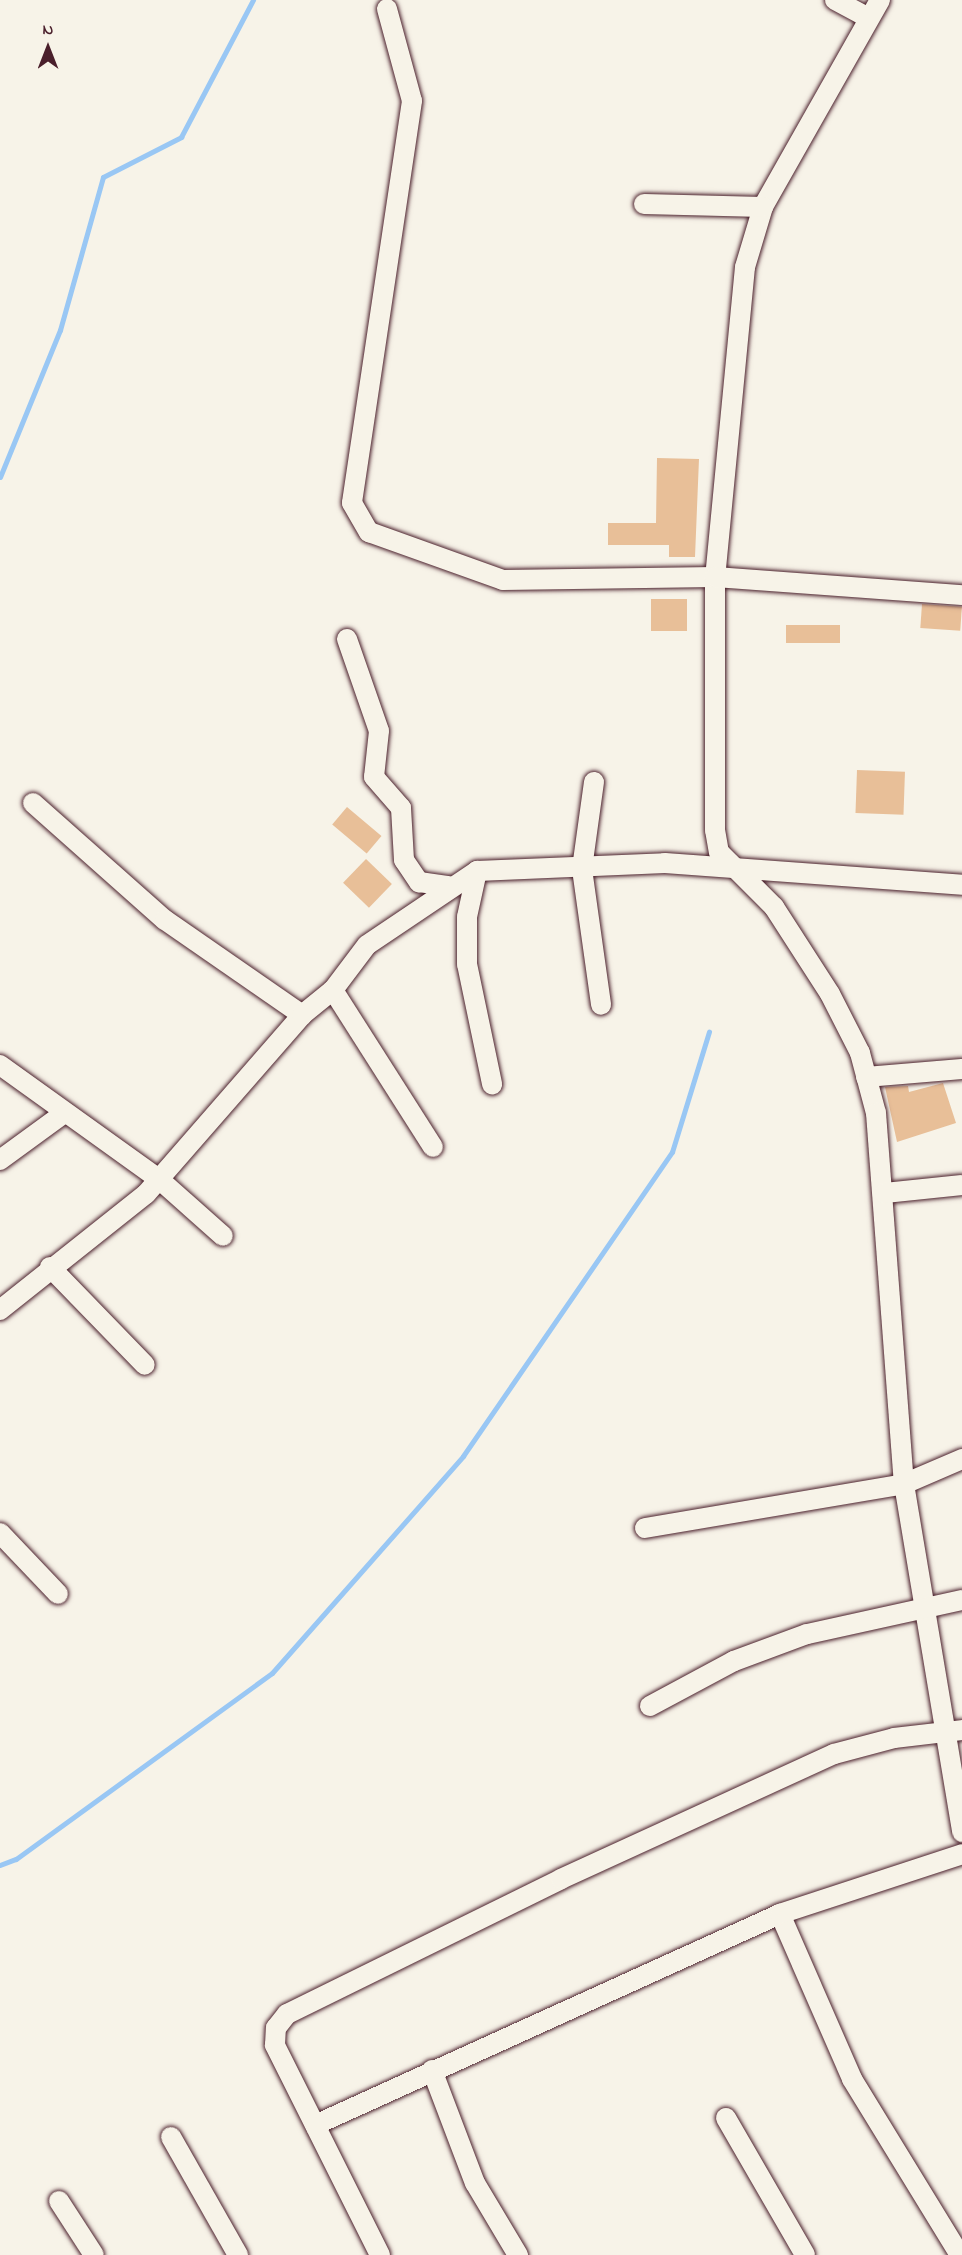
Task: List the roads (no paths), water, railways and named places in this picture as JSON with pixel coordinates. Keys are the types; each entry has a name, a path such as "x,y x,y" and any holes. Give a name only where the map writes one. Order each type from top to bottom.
{"street":[{"path":"835,0 869,18"},
{"path":"880,0 763,207 743,278 715,578 715,830 719,852 732,868 774,907 824,984 866,1077 885,1193 904,1484 924,1609 953,1731 962,1832"},
{"path":"387,9 412,101 352,502 369,532 503,580 715,578 962,595"},
{"path":"644,204 763,207"},
{"path":"347,639 379,731 374,777 401,808 404,860 419,882 448,886"},
{"path":"594,782 582,870 601,1005"},
{"path":"33,803 165,920 302,1016"},
{"path":"0,1310 50,1267 160,1180 302,1016 333,990 367,945 448,886 477,871 582,870 665,863 962,885"},
{"path":"477,871 467,917 467,964 492,1084"},
{"path":"333,990 434,1147"},
{"path":"0,1065 63,1114 160,1180 223,1236"},
{"path":"866,1077 962,1069"},
{"path":"0,1160 63,1114"},
{"path":"885,1193 962,1185"},
{"path":"50,1267 145,1365"},
{"path":"645,1528 904,1484 962,1459"},
{"path":"0,1533 58,1593"},
{"path":"650,1706 734,1661 807,1634 962,1600"},
{"path":"380,2255 274,2045 276,2028 287,2014 561,1879 834,1754 953,1731"},
{"path":"315,2125 780,1914 962,1854"},
{"path":"780,1914 852,2079 960,2255"},
{"path":"432,2070 475,2183 518,2255"},
{"path":"726,2118 805,2255"},
{"path":"171,2137 238,2255"},
{"path":"59,2201 94,2255"}],"waterway":[{"path":"0,477 60,330 103,177 181,137 253,0"},
{"path":"0,1865 16,1859 272,1673 463,1456 672,1152 709,1032"}]}
